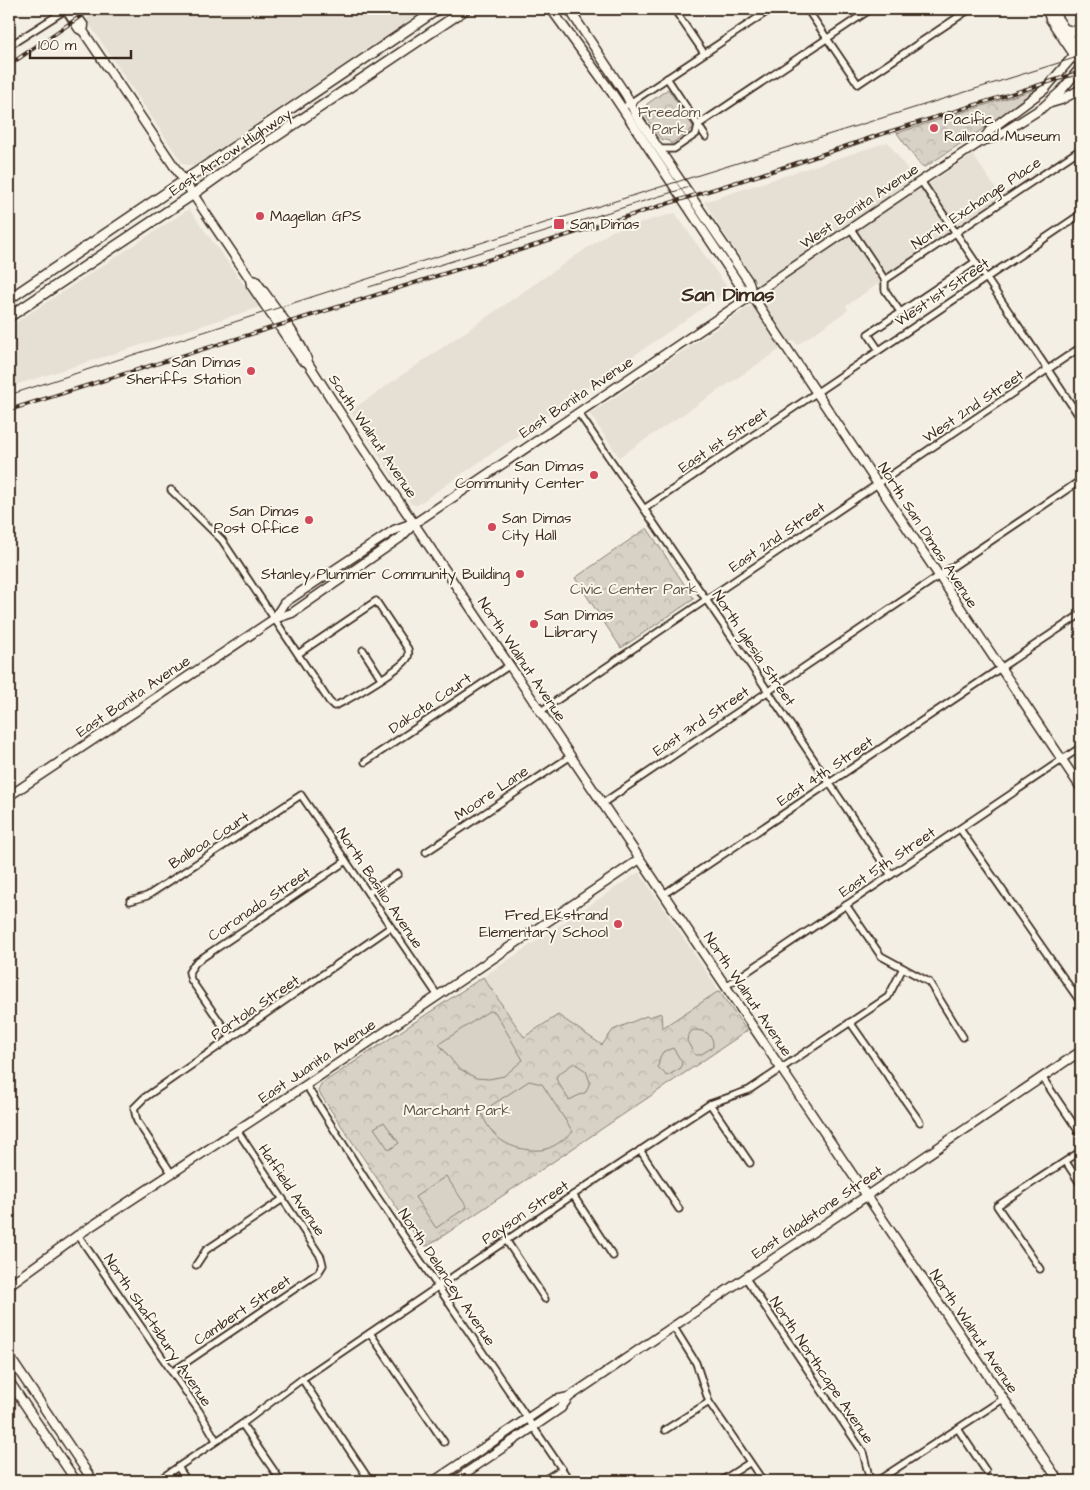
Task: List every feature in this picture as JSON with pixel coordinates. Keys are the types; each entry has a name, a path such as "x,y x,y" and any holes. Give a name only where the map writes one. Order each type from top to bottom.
{"main road":[{"name":"South Walnut Avenue","path":"68,9 84,26 83,31 250,279 251,285 302,360 308,363 414,523"},
{"name":"East Arrow Highway","path":"9,299 438,9"},
{"name":"East Arrow Highway","path":"9,317 466,9"},
{"path":"552,9 622,109 741,287 752,295"},
{"path":"569,9 626,95 636,115 748,282 752,295"},
{"path":"1048,10 1056,16 1079,51 1081,66"},
{"path":"1048,10 1050,20 1079,51"},
{"path":"1065,29 1081,30"},
{"name":"West Bonita Avenue","path":"982,141 991,129 1045,89 1079,51"},
{"name":"West Bonita Avenue","path":"752,295 982,141 996,137 1047,105 1061,92 1081,66"},
{"path":"1047,105 1081,89"},
{"name":"North San Dimas Avenue","path":"752,295 1081,788"},
{"name":"East Bonita Avenue","path":"9,796 274,619 292,613 400,538 414,523 752,295"},
{"name":"East Bonita Avenue","path":"274,619 284,603 394,530 414,523"},
{"name":"North Walnut Avenue","path":"414,523 1059,1481"},
{"name":"East Juanita Avenue","path":"9,1285 78,1235 306,1085 640,859"},
{"name":"East Gladstone Street","path":"434,1481 555,1400 569,1397 1081,1051"},
{"path":"9,1356 93,1481"},
{"path":"9,1381 76,1481"},
{"name":"East Gladstone Street","path":"454,1481 562,1408 569,1397"}],"street":[{"name":"South Walnut Avenue","path":"9,46 68,9"},
{"path":"674,9 704,53"},
{"path":"622,109 771,9"},
{"path":"807,9 858,84 970,9"},
{"path":"659,149 674,149 696,134 698,125 870,9"},
{"path":"667,78 706,137"},
{"name":"North Exchange Place","path":"886,280 1081,148"},
{"path":"921,181 1081,419"},
{"name":"West 1st Street","path":"816,392 1081,214"},
{"path":"851,228 886,280 885,290 901,313"},
{"path":"879,350 868,334 976,262"},
{"name":"West 2nd Street","path":"878,484 1081,347"},
{"name":"East 1st Street","path":"644,509 816,392"},
{"name":"North Iglesia Street","path":"578,412 891,875"},
{"name":"East 3rd Street","path":"603,803 1081,480"},
{"name":"East 2nd Street","path":"541,711 878,484"},
{"path":"171,490 222,540 329,701 334,706 342,704 381,678 406,661 409,655 408,649 376,601 298,654"},
{"name":"East 4th Street","path":"664,894 1081,614"},
{"path":"362,650 381,678"},
{"name":"Dakota Court","path":"365,762 510,665"},
{"name":"East 5th Street","path":"726,986 1081,747"},
{"name":"Moore Lane","path":"426,852 571,756"},
{"name":"North Basilio Avenue","path":"301,795 438,996"},
{"name":"Balboa Court","path":"130,901 147,896 301,795"},
{"path":"960,829 1081,1003"},
{"name":"Coronado Street","path":"231,1038 191,980 189,972 196,962 346,861"},
{"path":"368,893 398,874"},
{"path":"846,904 881,956 929,982 963,1037"},
{"name":"Portola Street","path":"172,1174 137,1121 134,1108 144,1098 391,927"},
{"name":"Payson Street","path":"157,1481 242,1424 302,1379 640,1150 710,1104 749,1090 888,996 903,968"},
{"path":"850,1022 920,1122"},
{"path":"1042,1077 1081,1135"},
{"name":"North Delancey Avenue","path":"306,1085 371,1188 570,1481"},
{"path":"710,1104 750,1163"},
{"name":"Hatfield Avenue","path":"237,1130 321,1257 323,1265"},
{"path":"640,1150 679,1209"},
{"path":"1040,1270 997,1206 1081,1151"},
{"path":"1066,1162 1081,1185"},
{"path":"573,1195 613,1256"},
{"path":"196,1265 206,1250 283,1199"},
{"name":"North Shaftsbury Avenue","path":"78,1235 199,1411 216,1440"},
{"path":"506,1240 545,1299"},
{"name":"Cambert Street","path":"172,1372 318,1273 323,1265"},
{"name":"North Northcape Avenue","path":"745,1277 863,1452 870,1481"},
{"path":"673,1326 696,1363 709,1402 763,1481"},
{"path":"370,1334 444,1442"},
{"path":"302,1379 370,1481"},
{"path":"877,1481 1003,1399"},
{"path":"665,1430 709,1402"},
{"path":"242,1424 281,1481"},
{"path":"958,1429 986,1471"},
{"path":"721,1481 750,1462"},
{"path":"178,1467 187,1481"},
{"path":"542,1481 562,1468"}],"shaded area":[{"path":"101,9 426,9 194,166 183,164 86,19"},
{"path":"888,142 921,189 973,155 1002,198 846,306 848,310 797,345 794,340 619,457 590,414 765,296 704,202"},
{"path":"189,209 260,307 9,387 9,327"},
{"path":"675,213 729,290 417,505 411,504 350,411 612,231"},
{"name":"Fred Ekstrand Elementary School","path":"639,872 719,991 662,1028 613,1030 602,1045 558,1015 524,1037 483,977"}],"green space":[{"path":"1039,88 1004,115 925,167 920,165 897,133"},
{"name":"Freedom Park","path":"668,89 694,128 671,144 669,141 661,139 645,115 647,104"},
{"name":"Civic Center Park","path":"647,528 694,599 621,648 575,578"},
{"name":"Marchant Park","path":"483,977 524,1037 558,1015 602,1045 613,1030 646,1016 649,1017 661,1013 662,1028 719,991 747,1031 428,1246 422,1245 318,1091 321,1084"},
{"path":"489,1011 495,1012 523,1060 504,1076 489,1079 476,1078 458,1068 439,1044"},
{"path":"693,1030 708,1034 712,1039 713,1047 700,1055 695,1055 687,1041 688,1035"},
{"path":"673,1048 682,1062 681,1068 667,1076 658,1067 660,1057 663,1052"},
{"path":"574,1063 586,1071 590,1082 586,1092 569,1100 556,1079 557,1075"},
{"path":"529,1081 542,1084 573,1132 557,1144 546,1149 537,1150 515,1147 502,1141 488,1126 481,1112"},
{"path":"384,1122 399,1143 389,1150 374,1128"},
{"path":"446,1176 467,1207 436,1228 415,1197"}],"tram line":[{"path":"9,395 426,260 1081,56"},
{"path":"369,287 689,187"}],"railway":[{"path":"9,65 91,9"},
{"path":"9,410 1081,72"}],"place":[{"name":"Pacific Railroad Museum","path":"934,128"},
{"name":"Magellan GPS","path":"260,216"},
{"name":"San Dimas","path":"559,224"},
{"name":"San Dimas Sheriffs Station","path":"251,371"},
{"name":"San Dimas Community Center","path":"594,475"},
{"name":"San Dimas Post Office","path":"309,520"},
{"name":"San Dimas City Hall","path":"492,527"},
{"name":"Stanley Plummer Community Building","path":"520,574"},
{"name":"San Dimas Library","path":"534,624"},
{"name":"Fred Ekstrand Elementary School","path":"618,924"}],"district":[{"name":"San Dimas","path":"728,294"}]}
